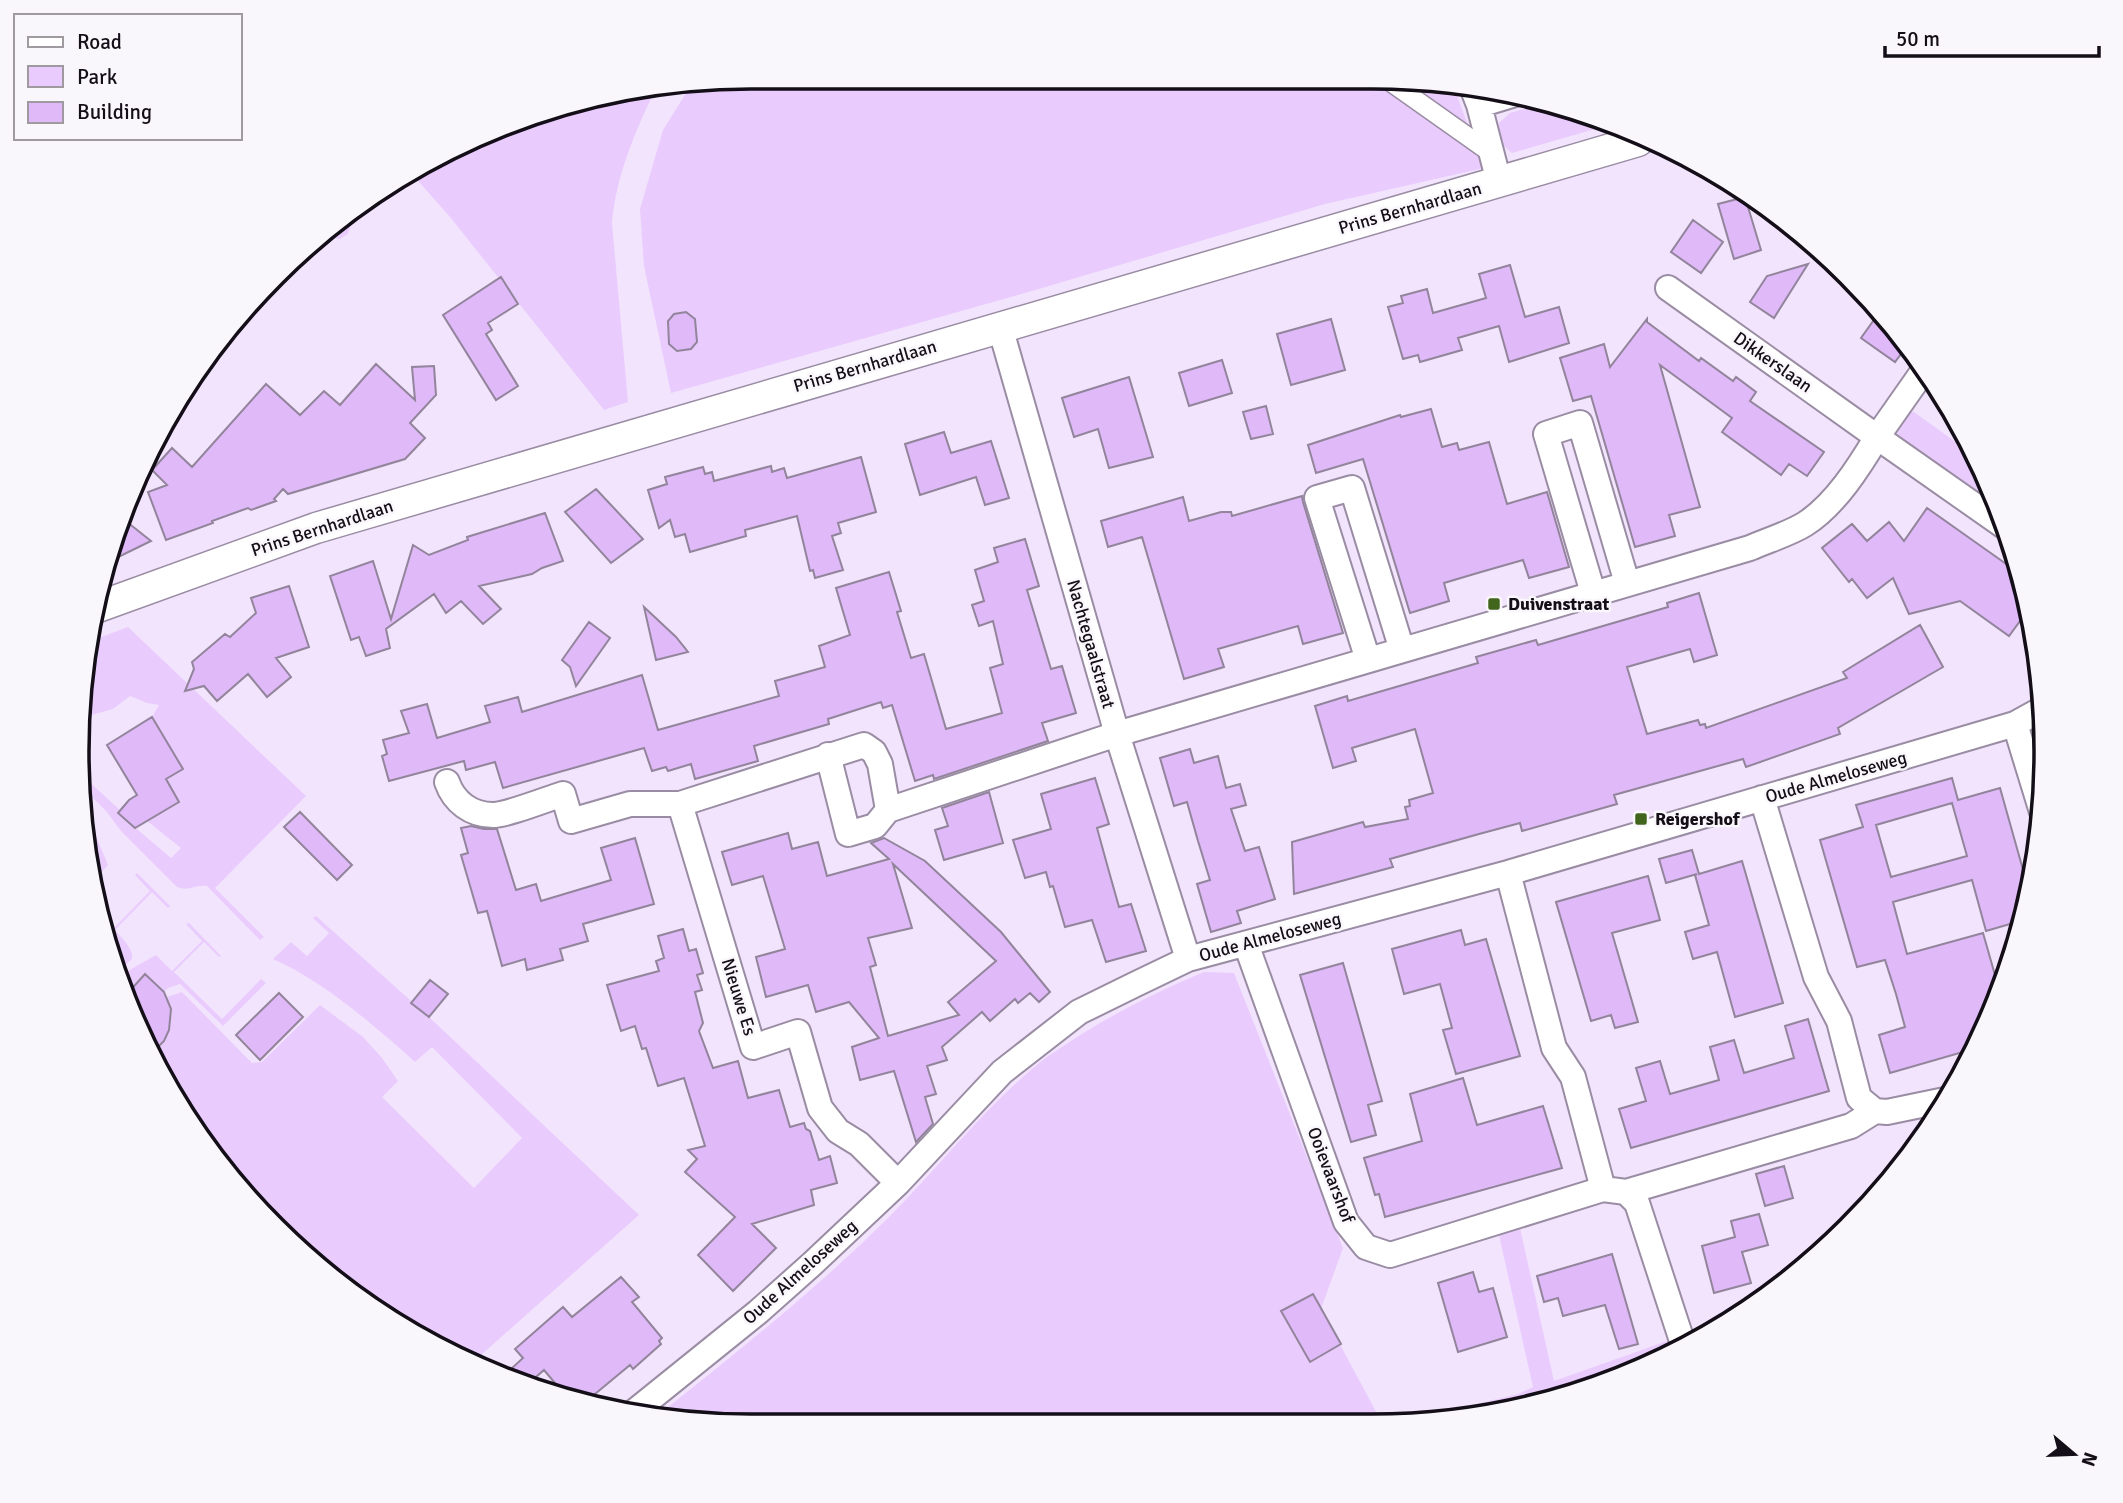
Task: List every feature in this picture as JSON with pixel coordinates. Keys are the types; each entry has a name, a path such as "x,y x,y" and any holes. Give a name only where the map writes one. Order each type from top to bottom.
{"street":[{"path":"1402,90 1490,153"},
{"path":"1476,98 1499,182"},
{"name":"Prins Bernhardlaan","path":"106,604 316,528 1631,143"},
{"name":"Dikkerslaan","path":"1668,288 1990,517"},
{"name":"Nachtegaalstraat","path":"1000,327 1117,734 1188,959"},
{"path":"828,755 848,834 876,826 888,810 1117,734 1750,548 1805,524 1834,498 1858,469 1918,378"},
{"path":"1593,593 1546,434 1580,423 1627,583"},
{"path":"1368,660 1318,498 1352,488 1402,650"},
{"name":"Oude Almeloseweg","path":"643,1404 758,1312 898,1183 1002,1072 1079,1012 1188,959 1508,873 2015,724 2032,714"},
{"path":"2015,724 2033,781"},
{"path":"447,782 451,793 461,805 495,816 563,794 571,821 630,804 680,804 864,745 874,752 880,765 888,810"},
{"path":"1762,798 1816,977 1839,1021 1859,1098 1875,1111 1928,1109"},
{"name":"Nieuwe Es","path":"680,804 753,1047 797,1032 820,1108 838,1131 859,1144 898,1183"},
{"path":"1508,873 1554,1048 1573,1077 1615,1191 1637,1203 1681,1337"},
{"name":"Ooievaarshof","path":"1246,944 1346,1222 1366,1247 1390,1255 1615,1191"},
{"path":"1615,1191 1851,1126 1875,1111"}],"green space":[{"path":"1372,89 1457,95 1484,168 1325,204 1039,289 671,393 644,266 640,209 663,130 686,93 708,91"},
{"path":"652,97 622,171 612,223 628,402 604,410 417,180 498,140 539,124 622,102"},
{"path":"1527,108 1596,129 1512,153 1504,146 1498,133 1499,123 1510,113"},
{"path":"351,224 348,234 340,239 334,238"},
{"path":"1905,411 1914,412 1957,443 1982,497 1898,435 1894,426"},
{"path":"128,627 306,796 215,888 264,937 260,940 207,886 183,889 176,886 121,831 91,796 90,783 120,810 118,813 171,858 181,848 147,821 179,802 166,779 183,769 152,717 159,705 130,696 113,709 91,715 99,638"},
{"path":"94,832 108,865 101,873"},
{"path":"137,873 170,906 168,908 152,892 115,930 131,950 131,960 124,964 114,928 150,891 135,875"},
{"path":"316,916 429,1017 639,1215 481,1355 420,1325 384,1302 348,1277 283,1220 226,1155 178,1083 159,1046 169,1029 167,997 182,992 252,1063 262,1062 320,1005 363,1037 382,1058 398,1081 382,1097 474,1188 522,1138 432,1047 415,1062 366,1019 329,992 273,959 291,942 307,956 329,933 313,918"},
{"path":"189,923 221,956 204,942 174,972 222,1019 261,979 266,983 223,1026 180,984 164,992 145,974 133,987 127,972 156,955 172,971 202,941 186,924"},
{"path":"1204,972 1234,973 1343,1248 1321,1309 1377,1414 752,1414 667,1408 834,1269 890,1216 980,1119 1041,1061 1085,1032 1151,996"},
{"path":"1520,1228 1554,1381 1667,1341 1668,1343 1584,1379 1501,1401 1467,1407 1518,1394 1533,1387 1499,1235"}],"building":[{"path":"1736,199 1748,207 1761,250 1734,259 1718,204"},
{"path":"1693,220 1723,242 1701,273 1671,252"},
{"path":"1808,264 1774,318 1750,302 1767,276"},
{"path":"1510,265 1525,317 1559,307 1569,343 1509,362 1499,326 1458,338 1462,350 1420,362 1418,355 1403,359 1388,307 1403,303 1401,296 1427,289 1433,313 1486,298 1479,274"},
{"path":"501,277 518,304 488,323 492,330 486,334 518,386 496,400 443,315"},
{"path":"686,312 695,319 697,342 691,349 677,351 669,344 668,321 674,314"},
{"path":"1331,319 1345,370 1291,385 1277,334"},
{"path":"1647,319 1647,322 1699,361 1701,358 1733,381 1736,377 1756,392 1750,401 1824,452 1807,476 1789,464 1781,475 1722,432 1732,418 1660,365 1700,507 1669,515 1675,536 1635,547 1591,396 1573,401 1560,358 1604,344 1610,367"},
{"path":"1874,320 1901,354 1895,362 1861,338"},
{"path":"1222,360 1232,393 1189,406 1179,373"},
{"path":"376,364 415,400 412,367 434,366 436,395 410,423 425,438 405,459 288,494 283,489 274,499 276,501 251,510 248,508 166,540 148,492 167,485 153,471 172,448 192,467 266,384 300,415 324,391 340,405"},
{"path":"1129,377 1153,457 1109,468 1098,429 1074,437 1062,398"},
{"path":"1266,406 1273,434 1251,439 1243,412"},
{"path":"1431,409 1442,447 1457,443 1459,450 1489,442 1507,504 1547,492 1569,567 1529,578 1523,560 1481,572 1444,583 1449,601 1410,613 1363,459 1316,473 1308,445 1400,415 1401,417"},
{"path":"944,432 951,453 991,441 1009,498 985,505 976,477 920,495 905,444"},
{"path":"861,457 876,512 838,523 841,533 832,536 843,570 815,578 813,570 810,571 797,516 745,530 746,536 690,552 685,534 675,537 670,520 659,528 648,490 667,484 665,477 703,467 705,474 712,472 714,481 771,466 772,472 784,468 787,478"},
{"path":"596,489 643,539 611,563 565,512"},
{"path":"1302,496 1343,633 1303,644 1298,626 1218,649 1224,667 1184,679 1142,537 1108,547 1101,521 1183,497 1189,521 1221,512 1231,512 1232,516"},
{"path":"1927,508 2006,564 2021,620 2009,636 1960,601 1909,614 1893,578 1867,598 1852,579 1849,582 1822,548 1852,524 1867,541 1889,522 1904,541"},
{"path":"545,513 563,561 532,574 479,586 501,609 483,624 461,601 446,613 434,594 386,629 390,648 366,656 359,637 351,640 330,576 373,561 391,619 413,545 429,555 468,540 467,537"},
{"path":"130,524 151,541 119,557"},
{"path":"1025,539 1039,586 1027,590 1051,669 1062,666 1076,713 1042,723 1048,741 934,779 933,775 915,781 892,705 883,708 881,702 828,719 829,724 754,746 758,761 695,779 691,764 668,771 666,767 652,771 644,748 503,788 495,762 466,770 464,761 389,781 382,756 387,754 383,740 409,733 401,711 427,704 437,738 490,722 485,706 518,697 522,712 642,675 658,730 779,696 775,681 825,667 819,646 850,635 836,588 889,572 901,611 897,612 911,658 924,654 946,729 1002,713 990,668 1003,664 993,621 979,626 972,605 984,601 975,570 998,562 994,548"},
{"path":"289,586 309,647 276,658 291,677 267,697 248,674 217,701 204,686 185,691 194,669 192,662 225,634 230,637 256,613 251,598"},
{"path":"1699,593 1717,655 1694,662 1690,649 1627,667 1647,734 1698,720 1700,725 1705,724 1706,728 1847,678 1843,672 1920,625 1943,667 1838,728 1840,734 1746,767 1743,759 1614,795 1617,804 1522,831 1520,823 1479,834 1390,859 1393,867 1294,894 1292,842 1363,822 1365,827 1408,819 1405,807 1410,806 1409,800 1433,793 1415,729 1352,748 1356,761 1333,768 1315,706 1347,696 1348,701 1478,663 1476,657 1536,640 1538,645 1668,607 1667,603"},
{"path":"644,607 676,637 688,652 656,660"},
{"path":"589,622 610,638 576,686 570,667 562,660"},
{"path":"152,717 183,769 166,779 179,802 135,828 118,813 137,795 107,745"},
{"path":"1190,749 1194,763 1218,756 1226,788 1240,784 1246,805 1231,809 1245,851 1259,847 1275,899 1237,911 1241,923 1211,932 1197,884 1210,880 1187,802 1174,806 1160,758"},
{"path":"1095,778 1109,824 1097,828 1119,907 1131,904 1146,951 1106,962 1092,920 1065,927 1046,872 1025,878 1013,840 1051,829 1041,794"},
{"path":"1952,778 1958,800 2000,788 2023,869 2011,924 1986,931 1972,880 1893,902 1907,954 1983,933 1995,975 1961,1053 1890,1073 1879,1035 1905,1027 1896,994 1885,960 1857,967 1820,840 1863,827 1856,805","holes":["1952,803 1967,856 1891,877 1876,825"]},
{"path":"989,792 1003,843 944,860 935,830 948,826 942,808"},
{"path":"300,812 352,865 337,880 284,827"},
{"path":"471,826 497,829 516,890 536,884 541,901 611,880 601,848 635,838 654,904 583,924 588,941 560,949 563,960 527,970 525,959 502,966 487,911 478,913 461,855 468,853 461,828"},
{"path":"788,833 792,849 818,842 827,876 889,859 871,843 884,838 925,861 1001,932 1050,992 1039,1002 1030,993 1018,1003 1015,999 990,1021 982,1012 942,1047 947,1060 927,1066 936,1094 925,1097 933,1124 916,1142 894,1071 860,1080 852,1047 879,1038 849,1002 816,1012 808,985 766,997 756,957 785,949 763,876 732,885 722,852","holes":["893,864 996,961 948,1002 959,1015 888,1036 870,967 876,965 868,938 912,928"]},
{"path":"1692,850 1699,874 1742,861 1783,1003 1735,1017 1717,952 1693,959 1685,932 1709,925 1695,875 1697,874 1666,883 1659,859"},
{"path":"1648,876 1660,920 1612,933 1638,1022 1615,1028 1611,1015 1591,1021 1556,902"},
{"path":"683,929 689,951 696,949 703,973 697,975 702,990 695,992 703,1023 699,1031 713,1068 738,1061 748,1098 779,1090 790,1127 804,1123 810,1131 819,1160 830,1156 837,1183 811,1190 814,1205 752,1224 776,1248 733,1291 698,1255 735,1217 685,1172 697,1159 688,1150 705,1146 684,1078 658,1086 646,1048 642,1049 635,1026 621,1031 607,985 659,971 656,961 664,958 658,936"},
{"path":"1461,930 1465,945 1486,939 1520,1056 1456,1074 1443,1030 1452,1028 1440,984 1404,994 1392,949"},
{"path":"1343,963 1382,1101 1368,1105 1376,1135 1351,1142 1300,975"},
{"path":"145,974 164,992 171,1009 169,1030 159,1046 140,1005 133,987"},
{"path":"430,980 448,994 429,1017 411,1003"},
{"path":"279,993 303,1017 260,1060 236,1035"},
{"path":"1808,1019 1829,1091 1631,1148 1619,1109 1646,1101 1636,1068 1660,1061 1670,1094 1719,1080 1710,1047 1734,1040 1744,1073 1794,1058 1785,1026"},
{"path":"1463,1078 1477,1125 1543,1106 1562,1168 1385,1217 1364,1158 1422,1141 1410,1094"},
{"path":"1784,1166 1793,1198 1765,1206 1756,1174"},
{"path":"1759,1214 1768,1245 1742,1252 1751,1283 1714,1293 1702,1246 1735,1237 1731,1221"},
{"path":"1612,1254 1638,1344 1619,1349 1605,1305 1563,1316 1558,1298 1544,1302 1537,1276"},
{"path":"1473,1272 1479,1292 1493,1288 1507,1337 1458,1352 1438,1283"},
{"path":"621,1277 639,1297 632,1302 662,1338 659,1341 661,1344 633,1369 630,1365 595,1394 556,1384 544,1370 535,1378 513,1369 523,1358 515,1349 563,1307 572,1317"},
{"path":"1313,1294 1341,1344 1310,1362 1281,1311"}],"place":[{"name":"Duivenstraat","path":"1494,604"},
{"name":"Reigershof","path":"1641,819"}]}
